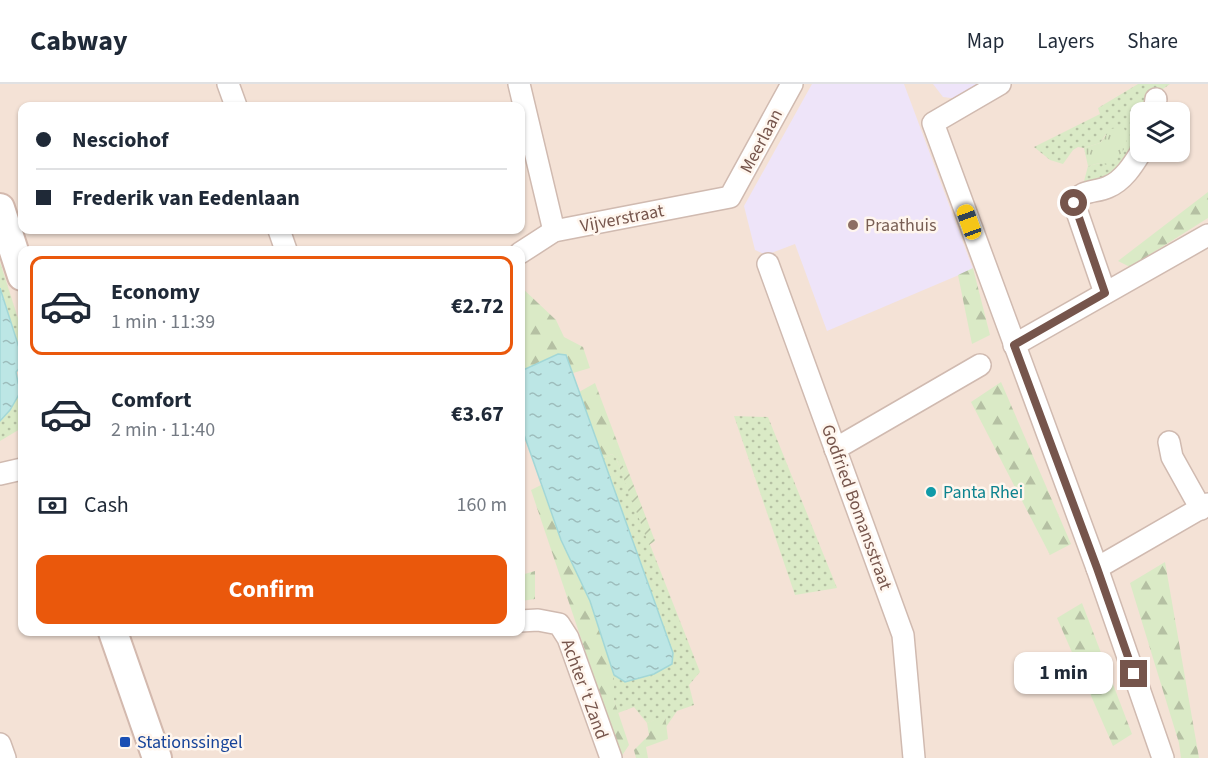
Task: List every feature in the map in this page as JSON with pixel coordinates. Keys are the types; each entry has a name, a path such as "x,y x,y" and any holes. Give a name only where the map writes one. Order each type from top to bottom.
{"street":[{"path":"228,84 235,102"},
{"path":"519,84 523,102"},
{"name":"Meerlaan","path":"730,197 792,84"},
{"path":"1000,84 933,123 1097,568 1162,758"},
{"path":"525,109 554,231"},
{"path":"1105,293 1074,203 1082,193 1109,187 1123,178 1134,162"},
{"name":"Vijverstraat","path":"525,251 554,231 730,197"},
{"path":"0,208 18,264"},
{"path":"1014,345 1208,235"},
{"name":"Godfried Bomansstraat","path":"768,264 903,634 914,758"},
{"path":"835,449 980,365"},
{"path":"1097,568 1204,507 1173,457 1169,442"},
{"path":"0,474 18,470"},
{"name":"Achter 't Zand","path":"525,621 538,620 559,624 568,638 610,758"},
{"path":"114,636 157,758"},
{"path":"0,744 5,758"}],"shaded area":[{"path":"0,84 1208,84 1208,758 0,758"},
{"name":"Praathuis","path":"812,84 904,84 973,269 827,331 795,244 766,255 755,250 744,206"},
{"path":"933,84 984,84 958,99 943,97"}],"green space":[{"path":"1138,84 1170,84 1157,93 1153,102 1130,102 1130,156 1116,174 1083,185 1088,166 1100,163 1106,134 1100,143 1073,150 1063,164 1050,160 1034,147 1100,114 1098,108"},
{"path":"1124,128 1126,134 1126,145 1121,154 1107,165 1100,163 1088,166 1084,148 1100,143 1111,129"},
{"path":"1208,192 1208,218 1130,267 1118,261"},
{"path":"0,262 18,318 18,344 0,287"},
{"path":"973,268 990,335 972,344 958,275"},
{"path":"525,291 556,320 564,337 583,347 590,368 573,373 566,355 558,354 525,369"},
{"path":"1001,382 1071,544 1050,555 971,402"},
{"path":"595,383 629,473 612,454 603,458 579,392"},
{"path":"18,396 18,430 0,441 0,421"},
{"path":"734,416 768,417 837,588 795,595"},
{"path":"612,454 616,458 700,672 689,685 694,705 677,711 666,727 665,716 647,723 634,707 618,713 614,700 614,675 625,682 654,674 672,664 673,653 603,458"},
{"path":"616,458 629,473 655,541 649,545"},
{"path":"541,485 561,540 590,601 614,675 614,700 629,745 621,757 531,490"},
{"path":"1165,562 1199,758 1181,758 1179,743 1130,583"},
{"path":"535,571 535,599 525,600 525,574"},
{"path":"1082,603 1132,734 1113,746 1057,618"},
{"path":"665,715 668,739 646,747 648,758 636,758 634,750 649,735 647,723"}],"water":[{"path":"0,288 18,344 18,370 16,372 18,396 0,421"},
{"path":"558,354 566,355 673,653 672,664 654,674 625,682 614,675 590,601 561,540 525,437 525,369"}],"place":[{"name":"Praathuis","path":"853,225"},
{"name":"Panta Rhei","path":"931,492"},
{"name":"Stationssingel","path":"125,742"}],"route":[{"path":"1074,203 1105,293 1014,345 1134,674"}]}
